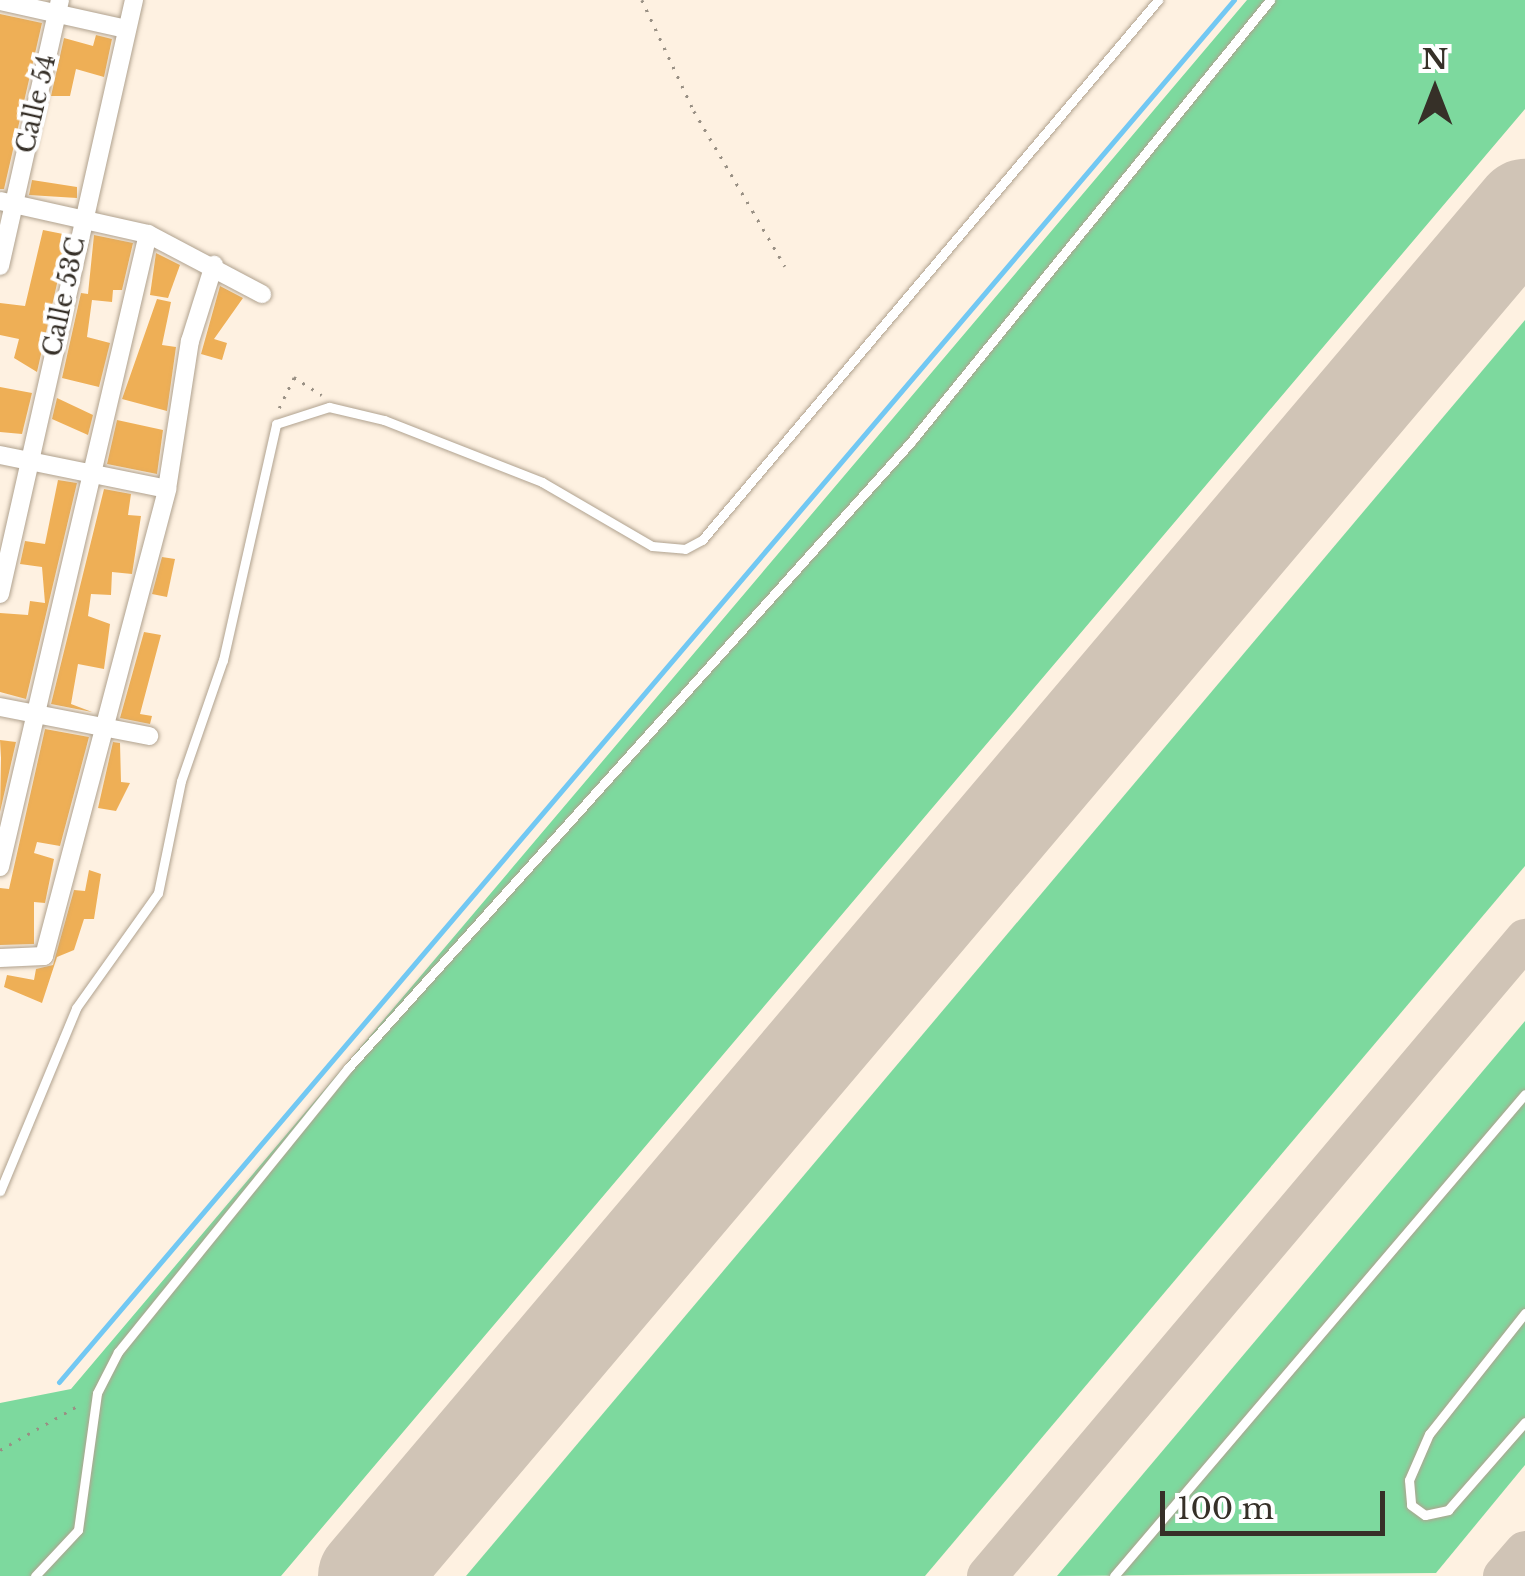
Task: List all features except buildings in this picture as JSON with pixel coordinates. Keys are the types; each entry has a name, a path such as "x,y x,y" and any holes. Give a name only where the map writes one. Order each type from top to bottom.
{"street":[{"name":"Calle 53C","path":"0,594 134,0"},
{"path":"0,1 58,7 126,29"},
{"name":"Calle 54","path":"0,266 7,202 58,7"},
{"path":"7,202 148,234 214,265 262,294"},
{"path":"0,867 96,473 148,234"},
{"path":"0,958 40,960 167,490 190,342 214,265"},
{"path":"0,455 167,490"},
{"path":"0,707 149,736"}],"lane":[{"path":"0,1191 76,1008 158,893 182,781 220,672 276,424 334,407 542,482 662,550 686,549 702,540 1158,0"},
{"path":"35,1576 59,1559 78,1530 97,1393 118,1352 348,1068 910,443 1270,0"},
{"path":"1114,1576 1525,1094"},
{"path":"1525,1312 1429,1434 1409,1480 1412,1505 1425,1516 1448,1510 1525,1422"}],"path":[{"path":"642,0 694,111 784,266"},
{"path":"276,424 294,376 334,407"},
{"path":"0,1450 97,1393"}],"green space":[{"path":"1247,0 1525,0 1525,109 281,1576 0,1576 0,1403 71,1389"},
{"path":"1525,320 1525,866 925,1576 466,1576"},
{"path":"1525,1021 1525,1465 1436,1573 1057,1576"}],"waterway":[{"path":"59,1382 1234,0"}],"taxiway":[{"path":"987,1576 1525,939"},
{"path":"1503,1576 1525,1551"}],"runway":[{"path":"368,1576 1525,209"}]}
